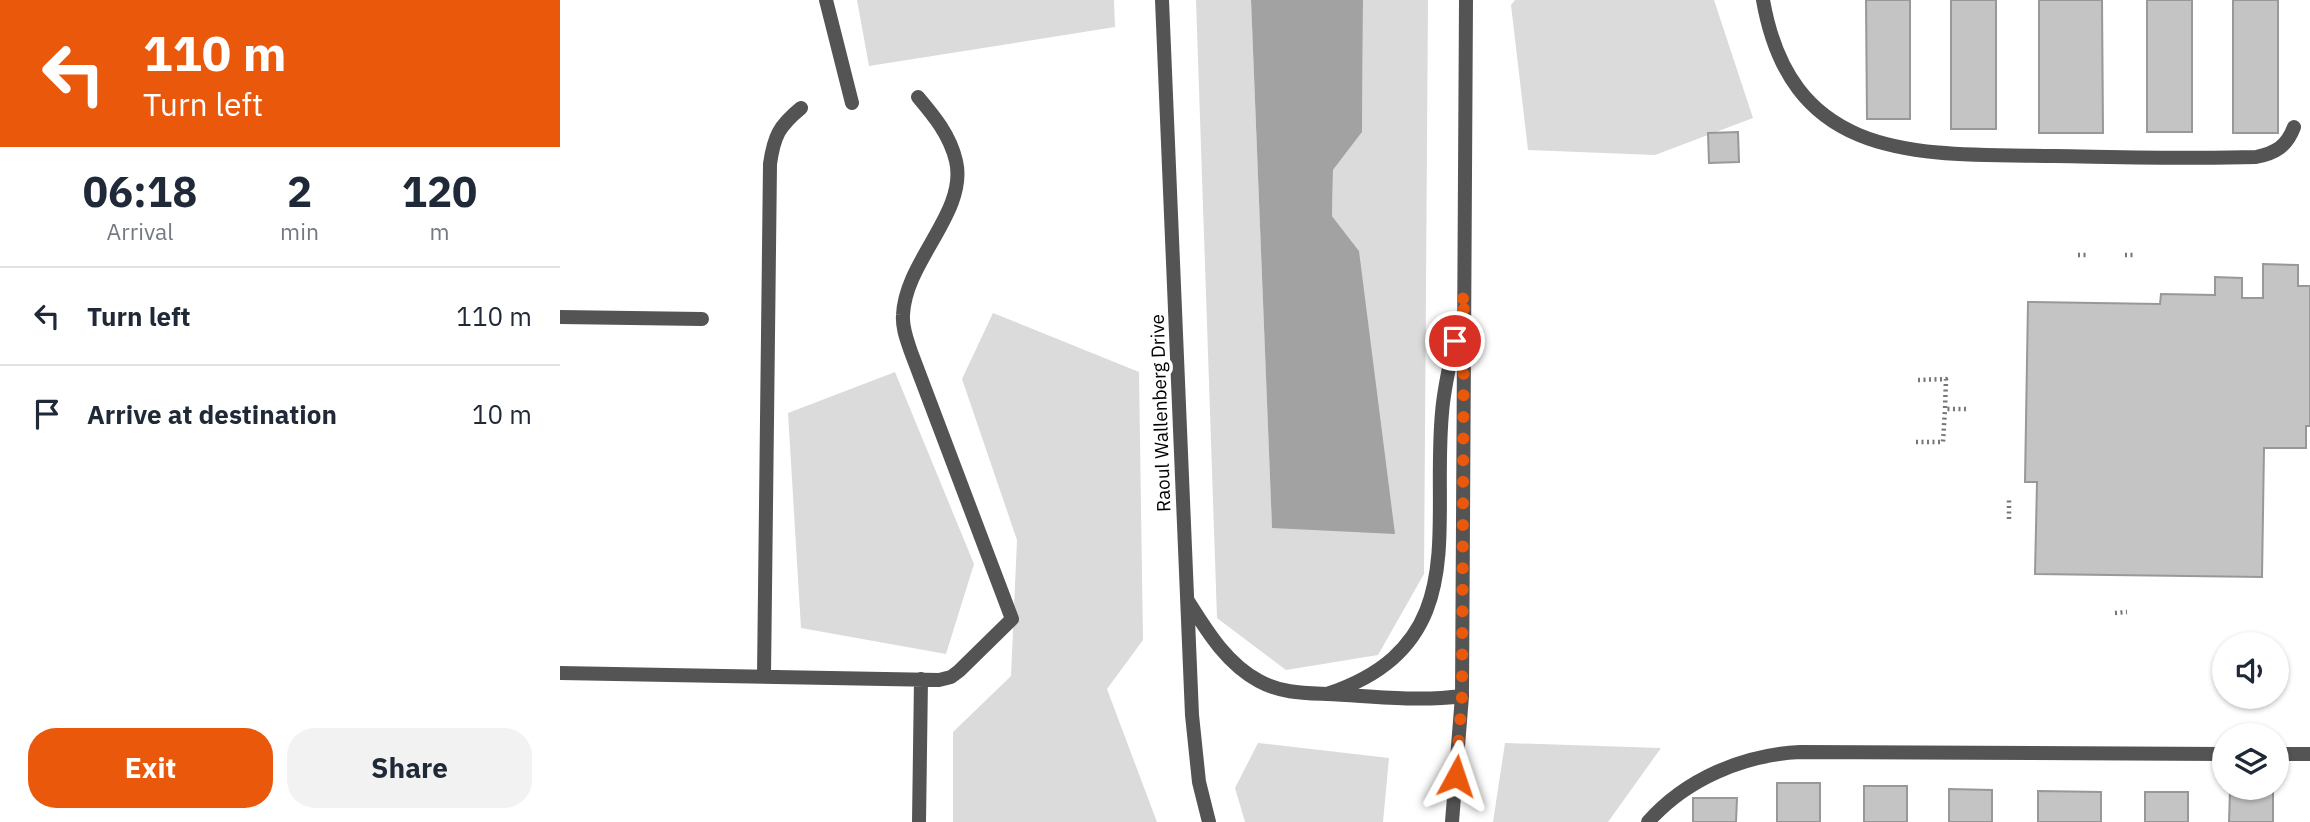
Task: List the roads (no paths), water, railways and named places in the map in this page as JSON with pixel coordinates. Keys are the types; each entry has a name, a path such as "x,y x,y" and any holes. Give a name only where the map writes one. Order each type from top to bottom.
{"street":[{"path":"826,0 852,103"},
{"name":"Raoul Wallenberg Drive","path":"1162,0 1195,754 1209,822"},
{"path":"1452,822 1462,696 1465,0"},
{"path":"1763,0 1778,50 1793,80 1811,103 1843,128 1860,137 1904,149 1972,155 2256,157 2278,151 2286,144 2294,127"},
{"path":"560,673 939,680 951,677 1012,619 915,365 904,328 903,315 908,290 923,256 954,200 958,176 957,163 947,136 918,96"},
{"path":"764,676 772,152 783,123 801,108"},
{"path":"1327,694 1358,682 1396,655 1418,628 1432,599 1440,545 1442,413 1464,293"},
{"path":"560,317 702,319"},
{"path":"1187,601 1217,646 1257,680 1271,687 1297,694 1363,697 1462,696"},
{"path":"919,822 921,678"},
{"path":"1648,822 1673,798 1714,773 1736,763 1770,754 2212,754"},
{"path":"2289,754 2310,754"}]}
